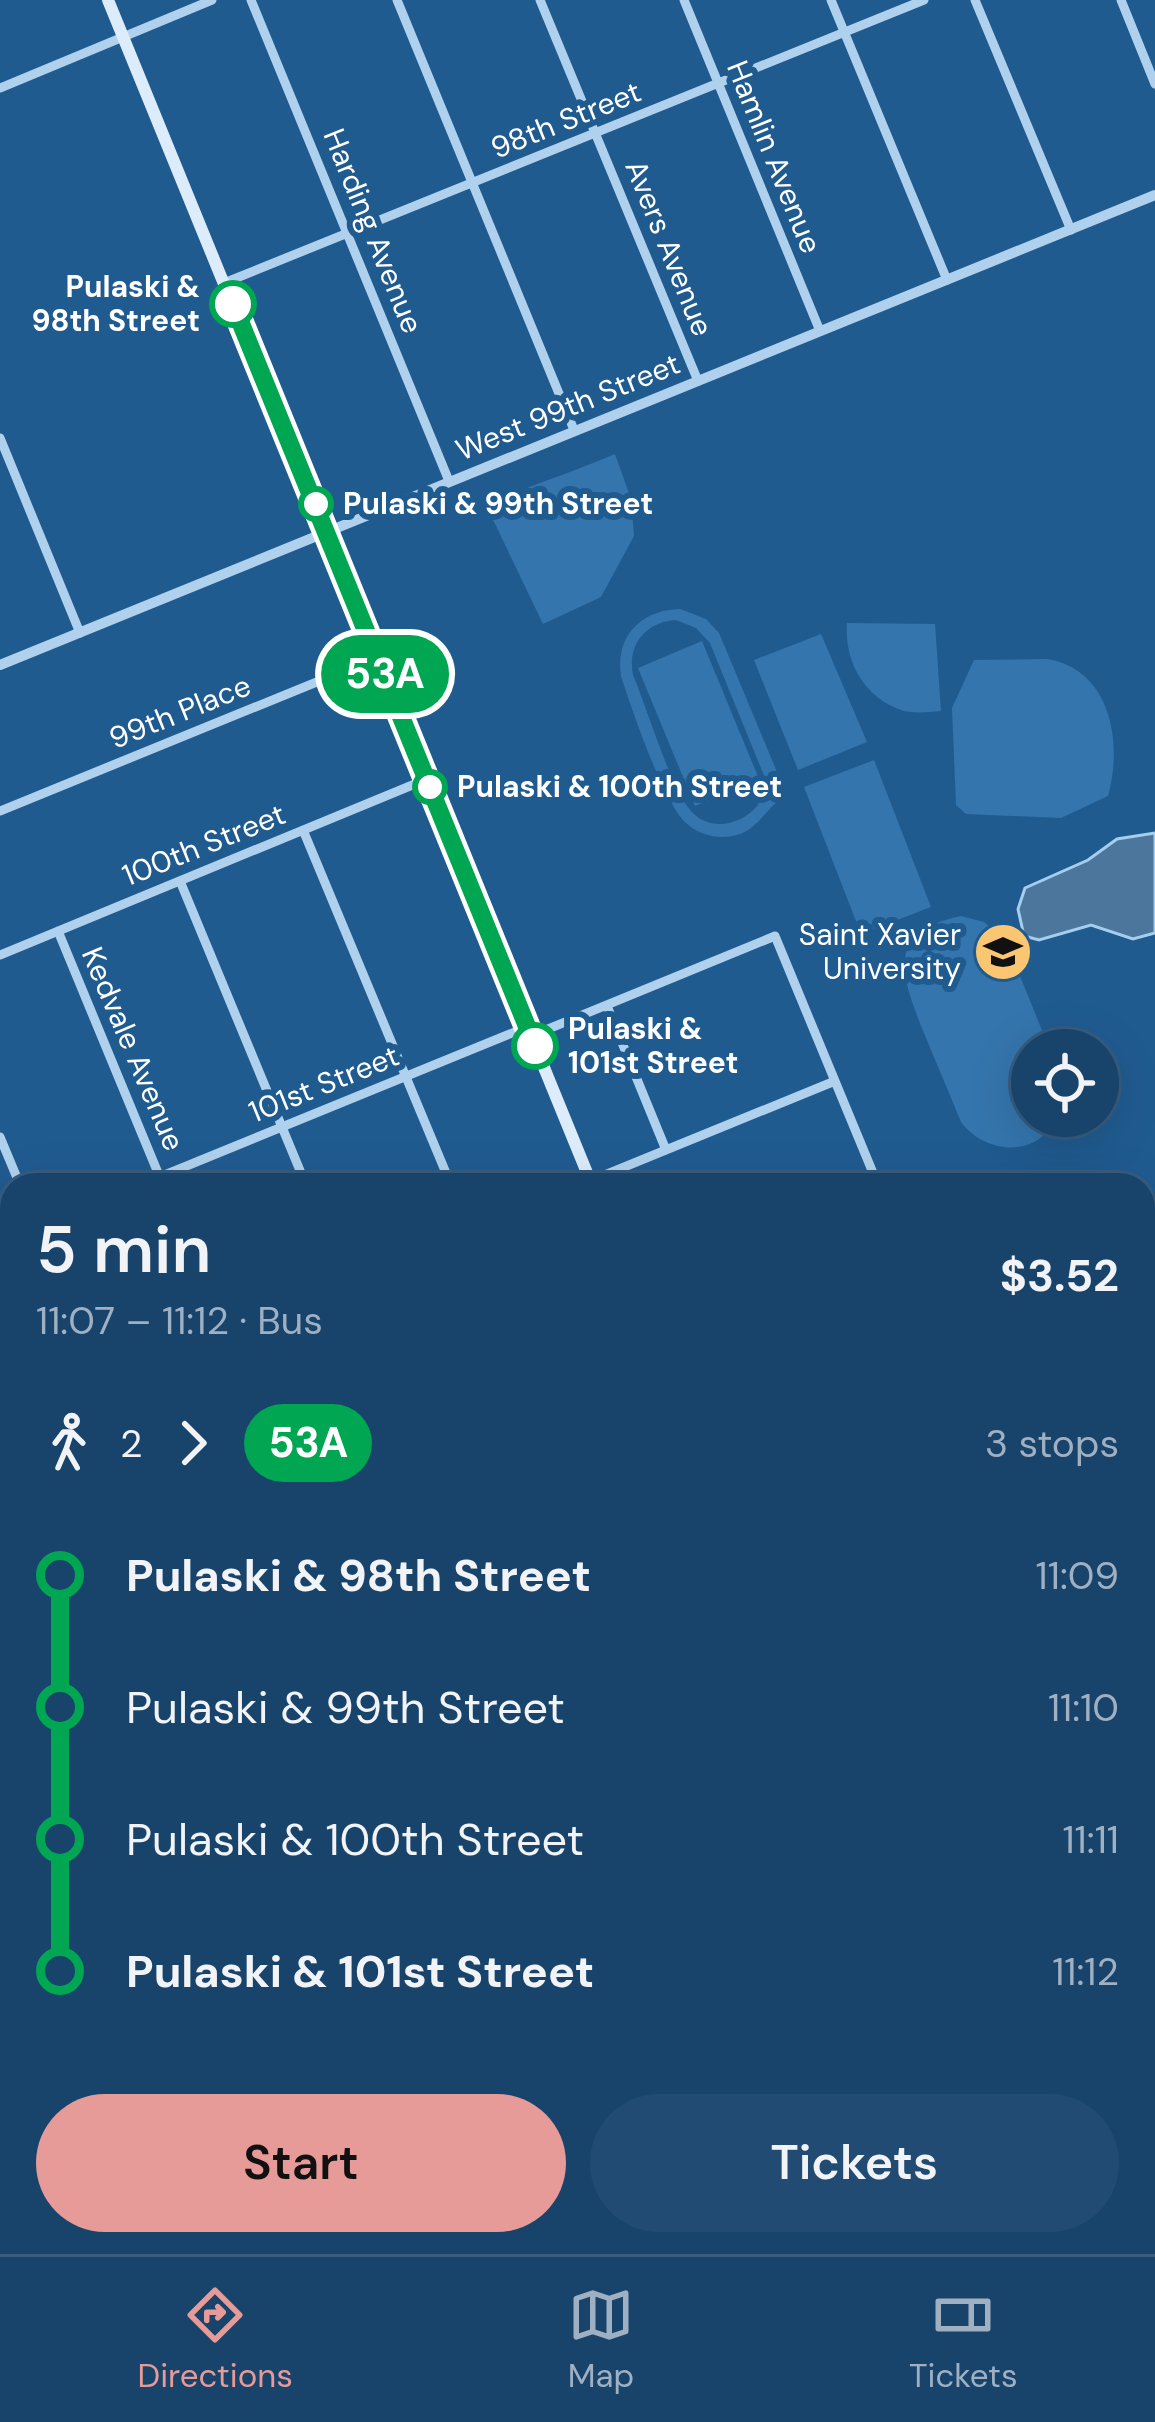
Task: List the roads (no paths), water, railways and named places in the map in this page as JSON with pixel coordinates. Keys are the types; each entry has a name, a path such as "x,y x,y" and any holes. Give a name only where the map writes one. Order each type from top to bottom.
{"main road":[{"path":"107,0 587,1173"}],"street":[{"path":"0,88 212,0"},
{"name":"Harding Avenue","path":"251,0 449,481"},
{"path":"397,0 574,430"},
{"name":"Avers Avenue","path":"540,0 698,381"},
{"name":"Hamlin Avenue","path":"684,0 820,331"},
{"path":"831,0 946,280"},
{"name":"98th Street","path":"224,283 925,0"},
{"path":"975,0 1071,230"},
{"path":"1120,0 1155,84"},
{"name":"West 99th Street","path":"0,665 1155,195"},
{"path":"0,438 80,633"},
{"name":"99th Place","path":"0,811 378,657"},
{"name":"100th Street","path":"0,955 427,779"},
{"path":"303,830 446,1173"},
{"path":"180,880 301,1173"},
{"name":"Kedvale Avenue","path":"58,931 158,1173"},
{"name":"101st Street","path":"179,1173 405,1076 607,1006 775,936 835,1081"},
{"path":"607,1006 666,1150"},
{"path":"614,1173 835,1081 873,1173"},
{"path":"0,1137 15,1173"}],"place":[{"name":"Pulaski & 98th Street","path":"233,304"},
{"name":"Pulaski & 99th Street","path":"316,504"},
{"name":"Pulaski & 100th Street","path":"430,787"},
{"name":"Saint Xavier University","path":"1003,952"},
{"name":"Pulaski & 101st Street","path":"535,1046"}]}
